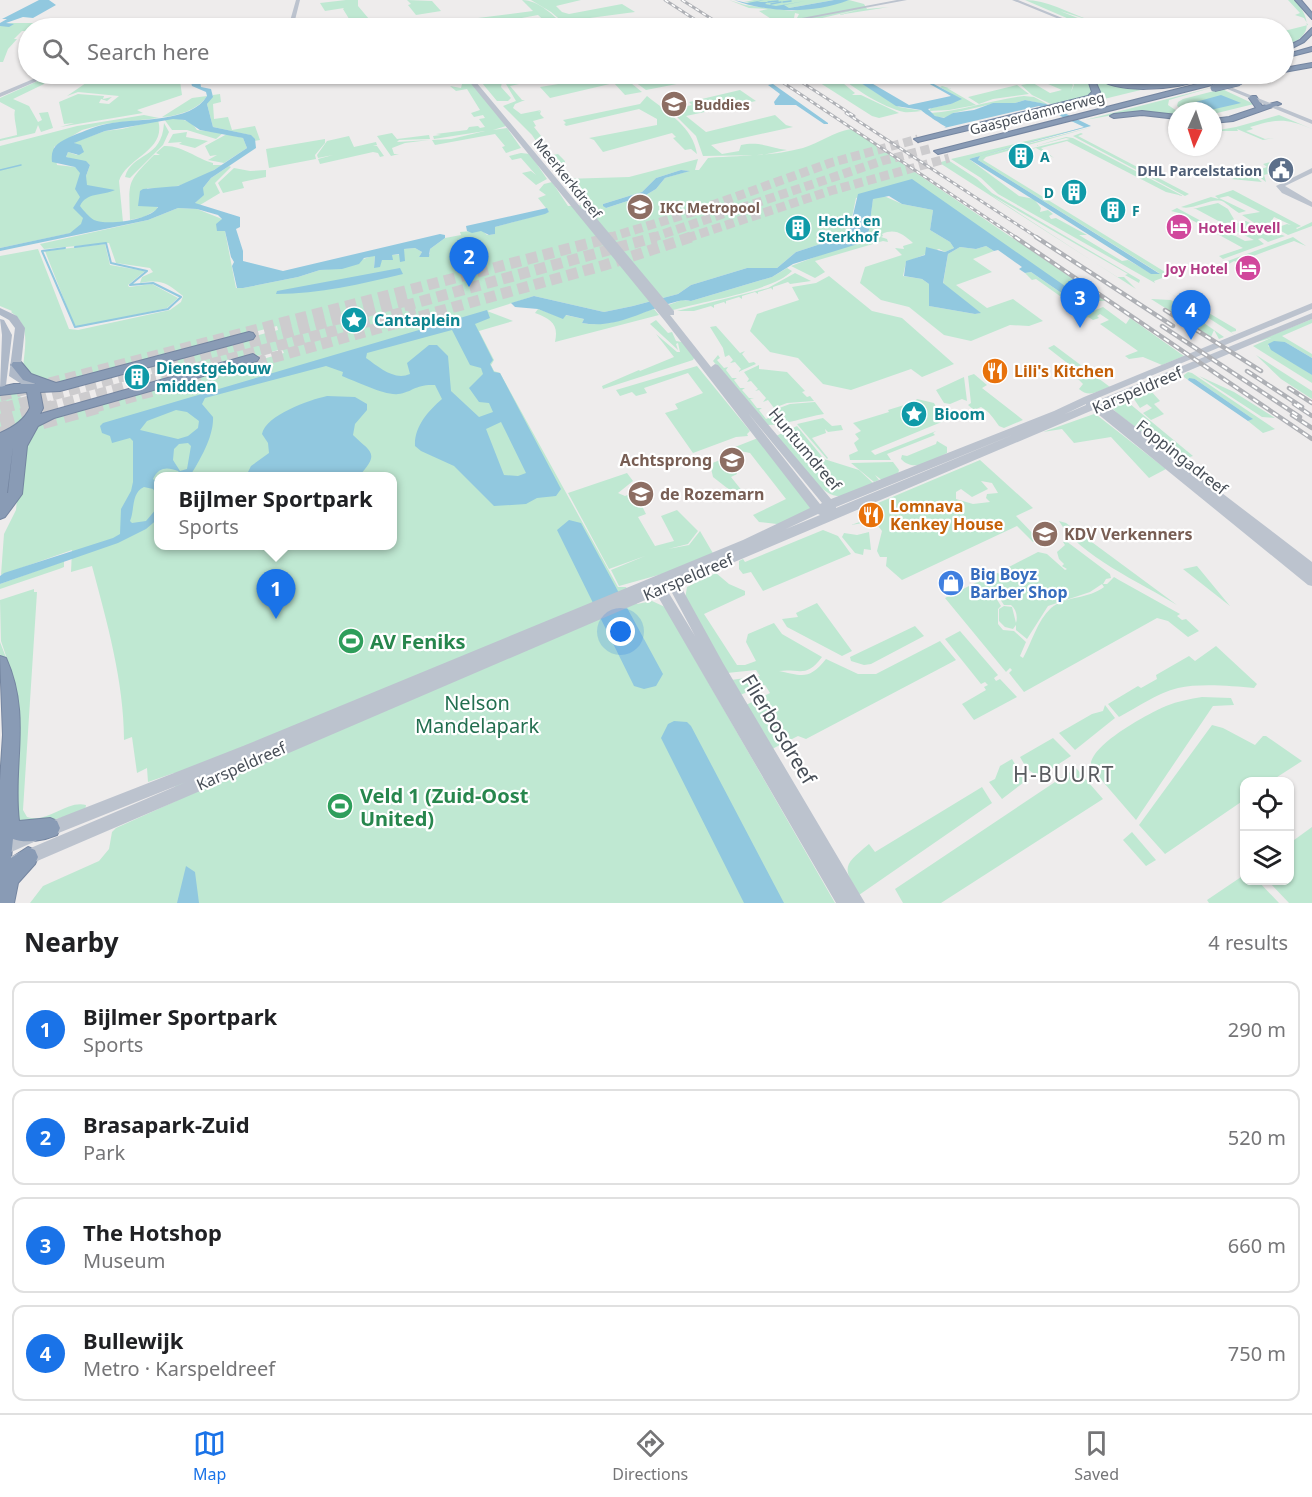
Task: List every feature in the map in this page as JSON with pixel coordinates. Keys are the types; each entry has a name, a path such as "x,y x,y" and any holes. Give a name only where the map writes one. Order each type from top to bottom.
{"highway":[{"path":"1298,0 1312,17"},
{"path":"1294,47 1306,39 1312,30"},
{"path":"1309,61 1312,48"},
{"path":"1294,55 1309,61"},
{"path":"1294,62 1309,61"},
{"path":"1294,67 1309,61"},
{"path":"948,157 1065,116 1094,95 1094,84"},
{"path":"1121,84 1139,87 1160,84"},
{"name":"Gaasperdammerweg","path":"1065,116 1180,84"},
{"name":"Gaasperdammerweg","path":"934,148 1065,116 1180,84"},
{"path":"1176,102 1177,98 1194,84"},
{"path":"1222,114 1268,105"},
{"path":"1222,120 1268,105"},
{"path":"920,139 1065,116 1089,122 1132,113 1168,116"},
{"path":"0,392 15,387 55,388 249,336"},
{"path":"0,439 50,415 254,358"},
{"path":"17,365 27,377 45,383 62,383 97,376"},
{"path":"0,497 6,448 12,438 30,421 36,409 36,399 32,389"},
{"path":"0,513 15,494 21,441 39,422 50,415"},
{"path":"0,664 9,690 11,709 0,856"},
{"path":"7,785 12,790 9,818 13,830 25,832 38,828 50,828"},
{"path":"4,903 9,877 18,864 28,857"}],"main road":[{"path":"807,18 905,0"},
{"path":"1014,0 1059,18"},
{"path":"1020,0 1064,18"},
{"path":"820,18 913,1"},
{"path":"293,18 297,2"},
{"path":"0,96 30,84"},
{"name":"Meerkerkdreef","path":"479,84 654,297"},
{"path":"1216,84 1268,105"},
{"path":"1216,84 1312,120"},
{"path":"1312,170 1281,184 1312,203"},
{"path":"1284,187 1312,176"},
{"name":"Huntumdreef","path":"654,297 827,510"},
{"path":"1307,308 1312,315"},
{"name":"Karspeldreef","path":"1094,404 1307,308"},
{"path":"0,312 13,318 20,328 14,376 30,385 32,389"},
{"name":"Karspeldreef","path":"0,856 28,857 175,787 191,772 379,701 732,554 827,510 1312,315"},
{"path":"0,322 7,335 1,378"},
{"name":"Foppingadreef","path":"1094,404 1312,569"},
{"name":"Foppingadreef","path":"1094,404 1312,581"},
{"name":"Flierbosdreef","path":"664,582 844,894 857,903"},
{"name":"Karspeldreef","path":"0,856 50,828 175,787 192,788 379,701"}],"green space":[{"path":"358,0 358,6 368,18 349,18 344,8 325,11 320,3"},
{"path":"407,0 432,1 441,11 416,15"},
{"path":"522,0 541,6 556,18 541,18 538,15 521,18 478,18 533,11"},
{"path":"531,0 581,0 556,6 562,12 569,14 622,4 635,12 590,18 558,18"},
{"path":"729,0 745,5 792,11 849,0 864,4 867,9 889,7 838,15 861,9 822,18 797,18 799,14 795,13 794,18 770,18 759,11 768,9 749,8"},
{"path":"834,0 789,8 744,2"},
{"path":"1025,0 1041,2 1084,18 1060,11 1078,18 1067,18"},
{"path":"1288,0 1296,0 1307,23 1304,18 1295,15 1300,13"},
{"path":"6,23 18,23 18,35 14,39 17,39 8,49 3,62 0,62 0,26 12,24"},
{"path":"1307,25 1304,33 1294,42 1294,28"},
{"path":"31,84 44,84 13,99 29,106 38,122 42,120 39,113 48,112 53,128 41,132 38,125 35,133 0,141 0,139 17,135 15,110 0,102 0,98"},
{"path":"84,84 180,84 182,95 137,110 143,113 60,127 74,123 64,124 59,102 78,94 104,96 103,99 112,97 107,101 101,99 99,103 109,104 119,96 78,92 67,96"},
{"path":"462,84 473,84 506,126 493,130 507,128 521,148 506,153 502,147 505,146 495,134 435,145 432,140 451,139 485,131 434,139 433,136 441,135 436,134 467,130 469,127 485,127 479,119 485,118 483,115 474,117 471,113 480,110 467,89 456,91 450,86 461,88"},
{"path":"483,84 502,84 501,87 511,98 508,101 497,101"},
{"path":"506,84 519,84 510,86 522,100 525,100 515,104 513,108 521,114 541,110 538,112 541,111 540,114 544,118 533,121 536,126 534,127 545,141 542,142 553,155 558,154 565,161 565,165 553,167 532,135 503,106 516,101"},
{"path":"558,84 610,84 550,98 540,87"},
{"path":"615,84 632,84 642,92 625,95"},
{"path":"638,84 677,84 646,90"},
{"path":"822,84 844,84 855,93 852,95 861,95 899,113 879,118 872,116"},
{"path":"850,84 863,84 899,107 923,111 904,112 886,106"},
{"path":"1035,84 1050,93 1062,90 1048,84 1072,84 1071,92 1073,84 1091,85 1091,92 1087,96 1055,106 1032,95 1021,85"},
{"path":"1096,84 1153,87 1063,109 1087,102 1099,92"},
{"path":"1017,85 1029,94 993,99 979,104 968,97"},
{"path":"942,86 952,89 947,88 976,105 929,111 931,108 951,104 959,98 940,87"},
{"path":"1214,87 1169,100 1168,115 1136,111 1085,120"},
{"path":"1222,89 1254,104 1222,112 1222,102 1178,102"},
{"path":"740,90 756,101 686,116 706,132 775,115 786,125 793,127 711,145 722,154 739,151 741,145 748,144 787,150 762,155 703,156 696,136 673,113 678,108 692,105 689,102"},
{"path":"220,94 221,102 213,104 214,119 228,117 232,130 255,126 260,140 254,141 250,135 213,127 207,104 213,95"},
{"path":"207,96 187,111 162,117 192,98"},
{"path":"647,96 685,128 695,144 697,154 691,149 685,150 673,138 676,137 672,133 603,152 594,140 589,138 657,125 657,119 639,109 566,126 564,124 566,123 563,120 640,104"},
{"path":"1024,96 1034,97 1049,105 1025,100 1015,103 996,103 953,113 947,118 937,117 930,113 954,110"},
{"path":"144,115 159,118 104,124 82,130 54,147 57,165 75,167 86,176 90,165 88,163 66,157 68,152 77,155 81,145 74,145 75,142 105,131 158,120 159,131 152,147 123,173 119,181 123,222 0,248 0,146 77,126"},
{"path":"1279,115 1312,129 1281,121 1267,122 1250,127 1253,129 1246,131 1265,139 1274,138 1263,140 1237,129 1238,131 1222,131"},
{"path":"164,119 182,120 191,123 197,130 223,133 216,139 187,130 172,130"},
{"path":"164,123 169,132 163,145 130,178 125,177 134,163 158,144"},
{"path":"1092,127 986,157 983,160 1170,275 1154,281 1155,283 998,194 981,178 951,159 1082,128 969,159 1019,196 1034,199 1041,208 1040,212 1048,210 1053,214 1049,216 1051,219 1056,218 1087,235 1079,235 1122,261 1128,260 1152,274 1159,273 978,160 980,156"},
{"name":"Nelson Mandelapark","path":"851,129 1106,301 1094,301 1097,304 1081,311 1036,279 1032,280 1025,273 1031,272 1076,303 982,232 970,232 962,225 953,224 956,219 961,218 971,223 913,181 856,198 849,232 842,237 796,252 777,268 747,268 691,285 678,294 604,312 534,296 487,311 513,321 479,331 494,360 491,365 494,371 500,373 618,587 626,587 637,604 652,601 665,607 835,903 30,903 43,886 99,861 109,849 112,832 116,828 176,801 174,773 148,782 147,768 137,773 132,737 124,740 118,674 92,566 71,572 72,550 1,575 4,534 16,510 22,444 33,429 49,419 284,353 282,349 161,382 159,361 278,330 277,326 67,381 40,381 23,370 25,338 22,324 12,311 0,306 0,256 38,249 69,329 78,330 170,310 181,302 183,296 164,283 140,283 142,277 153,272 150,268 116,263 109,243 44,249 40,244 148,220 178,208 197,209 222,219 217,230 225,231 236,288 243,288 338,268 372,256 375,256 374,267 382,260 390,260 392,255 403,254 404,249 415,248 422,252 419,257 430,254 430,249 445,238 461,235 460,232 483,231 487,235 495,234 495,227 549,212 538,198 546,195 539,190 544,184 552,182 568,206 586,205 564,179 629,177 698,159 695,170 699,170 708,158 790,151 809,146","holes":["681,170 689,171 665,178 656,189 646,195 606,208 603,204 642,192 656,178"]},
{"path":"187,132 186,137 208,141 195,148 179,144 182,142 168,143 173,134"},
{"path":"392,133 397,139 429,135 430,139 399,140 397,142 429,140 405,143 392,148 394,154 399,154 391,156 377,136"},
{"path":"227,134 243,138 247,148 224,163 208,160 217,155 210,156 205,146"},
{"path":"1083,134 1078,136 1189,194 1185,196 1073,136"},
{"path":"349,136 354,147 376,142 377,145 373,146 377,146 384,156 380,157 378,153 373,152 320,164 318,159 333,155 318,158 317,155 327,141"},
{"path":"1066,137 1073,138 1183,196 1166,192 1067,141 1041,148 1054,158 1036,148 1025,150 1070,139 1035,146"},
{"path":"325,139 325,143 315,155 316,159 269,168 266,149"},
{"path":"164,146 183,150 213,165 222,165 186,183 167,188 147,188 158,209 144,217 130,220 131,183 138,171 154,155 160,155 156,153"},
{"path":"521,153 530,154 547,179 536,185 522,173 531,171 536,175 521,158 512,160 509,156"},
{"path":"932,158 941,162 948,160 977,179 992,193 1140,280 1139,283 1125,275 1128,274 991,195 1094,262"},
{"path":"1274,161 1275,172 1272,173 1270,165 1271,173 1264,175 1266,182 1258,176 1256,177 1262,182 1231,179 1267,167 1263,164"},
{"path":"229,166 231,167 215,183 220,193 200,205 194,204 203,195 203,188 211,178"},
{"path":"234,168 250,171 266,170 266,177 242,182 244,188 223,193 218,183"},
{"path":"1233,190 1301,226 1297,229 1312,222 1312,226 1288,235 1281,231 1276,233 1285,236 1268,242 1262,238 1258,239 1264,244 1223,259 1219,256 1243,248 1179,213 1171,211 1177,208 1216,229 1220,228 1245,241 1254,240 1226,226 1246,221 1258,227 1255,230 1262,233 1287,224 1291,225 1274,217 1271,222 1259,226 1242,215 1260,212 1228,196 1219,198 1246,211 1239,213 1220,201 1181,207 1211,197 1219,199 1215,196"},
{"path":"884,196 902,204 933,210 930,230 950,242 954,248 945,252 939,249 906,262 903,276 922,279 929,284 929,306 980,313 943,284 948,254 960,247 976,249 986,246 994,251 973,259 992,272 956,285 987,308 1013,299 1043,321 1029,326 1010,325 971,341 944,335 909,307 881,300 860,283 865,267 902,255 895,248 904,249 903,246 913,243 895,232 882,234 881,237 887,239 888,242 883,241 815,261 825,272 815,278 791,266 868,237 873,198"},
{"path":"1218,203 1228,209 1235,221 1224,224 1193,209"},
{"path":"1293,237 1306,246 1294,241 1237,262 1229,264 1225,262"},
{"path":"105,244 110,265 145,271 128,285 129,287 152,284 178,298 167,308 79,327 74,325 45,251"},
{"path":"787,268 792,271 783,278 754,290 673,310 668,305 682,300 691,301 772,277"},
{"path":"795,273 811,281 790,284 788,282 773,287 773,290 771,288 758,292 758,294 755,292 742,296 742,299 739,297 726,301 726,304 724,302 714,305 714,308 711,306 694,311 677,311 768,288"},
{"path":"829,276 872,311 902,318 954,364 922,377 911,369 851,390 823,384 798,358 770,352 750,331 757,314 799,300 792,287 816,283"},
{"path":"1117,277 1124,277 1136,289"},
{"path":"1165,290 1236,329 1231,332 1235,335"},
{"path":"1151,299 1171,300 1214,330 1211,337"},
{"path":"1103,307 1126,324 1130,318 1184,356 1162,365 1143,357 1129,359 1125,356 1138,351 1100,324 1109,320 1100,314 1097,316 1099,318 1093,320 1088,317 1078,322 1081,316"},
{"path":"538,309 563,318 565,315 584,319 582,323 592,324 619,320 654,309 659,315 555,342 555,326 535,313"},
{"path":"1312,319 1312,323 1282,336 1312,354 1312,358 1285,342 1268,346 1312,375 1312,383 1253,346 1271,338 1250,344"},
{"path":"656,320 668,333 672,332 676,341 682,342 695,356 693,360 603,389 602,386 674,357 656,334 680,352 678,343 676,344 678,350 650,324"},
{"path":"716,326 740,353 745,351 742,354 749,363 756,364 738,372 741,369 735,362 730,363 733,360 729,355 725,357 723,348 710,327"},
{"path":"1214,330 1224,337 1219,339"},
{"path":"1054,345 1110,387 1090,393 1079,389 1083,384 1075,376 1080,373 1048,348"},
{"path":"718,355 720,358 717,360 724,368 728,367 726,370 732,378 737,378 734,380 740,388 745,388 742,390 749,398 754,398 750,399 757,408 762,408 759,410 766,419 779,414 777,411 771,411 790,404 815,402 824,414 767,425 713,361"},
{"path":"1256,355 1312,391 1312,399 1281,379"},
{"path":"759,365 759,369 787,372 805,391 802,392 814,401 787,403 774,408 768,400 763,402 766,398 759,390 755,391 758,389 751,381 747,382 749,379 744,372"},
{"path":"697,366 750,431 748,436 736,437 693,453 665,413 678,409 675,404 703,393 688,373 644,388 647,393 636,396 632,392 620,396 616,390"},
{"path":"1188,372 1275,429 1263,433 1248,421 1252,419 1250,417 1195,379 1188,380 1184,377"},
{"path":"974,374 987,385 982,388 1023,420 1004,428 999,426 981,407 974,410 968,405 971,403 968,376"},
{"path":"1199,376 1234,392 1275,418 1262,417"},
{"path":"964,377 967,401 962,399 950,404 944,403 936,390"},
{"path":"1150,390 1160,401 1154,404 1164,414 1151,420 1143,413 1152,408 1147,404 1140,408 1132,396"},
{"path":"18,393 23,401 28,400 24,418 0,436 0,394"},
{"path":"917,399 934,403 944,421 871,451 875,455 936,431 933,433 935,435 887,454 891,460 850,460 849,455 858,451 854,443 859,439 855,434 861,431 853,423 889,412 888,410"},
{"path":"1124,399 1193,456 1180,460 1118,414 1111,407 1116,401"},
{"path":"1094,414 1166,469 1149,478 1111,437 1074,443 1062,429 1043,432"},
{"path":"823,418 832,426 841,425 843,430 828,432 825,429 826,433 812,438 827,459 797,424"},
{"path":"797,426 824,459 859,470 873,483 841,496 830,494 822,488 804,471 776,436"},
{"path":"758,438 810,505 810,510 780,526 759,522 753,515 786,499 750,453 730,449"},
{"path":"937,441 947,447 947,453 917,465 906,463 901,459 902,455 907,456 936,444"},
{"path":"725,458 737,474 731,477 743,492 736,495 713,477 710,464"},
{"path":"980,460 1033,508 1016,516 1038,539 1033,542 1017,526 902,580 886,566 887,557 880,557 877,551 882,531 879,527 868,523 851,525 877,516 880,512 878,503","holes":["981,481 992,483 998,493 987,494 986,498 990,502 973,504 956,499 956,492 961,489 972,497 988,489"]},
{"path":"893,462 899,470 898,474 883,481 875,475 879,480 874,482 851,463"},
{"path":"627,473 633,481 618,493 625,496 635,492 646,514 638,517 655,546 674,541 661,516 677,510 698,531 688,544 668,549 689,545 700,531 714,555 680,569 619,586 611,570 645,556 609,569 568,493"},
{"path":"1059,521 1066,523 1177,605 1096,557 1068,534"},
{"path":"823,530 838,536 851,554 763,591 751,572 743,574 739,569 739,561 743,559 745,562"},
{"path":"869,532 871,550 864,549 863,555 855,553 842,537 844,533 857,535"},
{"path":"1066,541 1110,574 1111,578 1106,579 1103,584 1107,584 1114,577 1180,614 1177,616 1182,620 1186,619 1199,631 1188,637 1168,621 1157,618 1024,692 1009,673 1012,670 1010,668 1006,672 945,598 983,579 987,585 989,581 986,578 997,573 1001,574 1003,570 1038,552 1047,554 1065,570 1067,569 1062,566 1064,564 1057,552 1065,545 1063,542","holes":["1102,584 1104,587 1091,594 1063,601 1090,592","998,596 1004,605 1011,605 1015,611 1017,618 1016,623 1012,607 1004,606 999,609 999,621 1005,627 1013,629 1016,625 1016,630 1027,639 1048,606 1063,601 1046,613 1023,658 1020,656 1026,642 1014,631 1003,630 998,624 998,609 1001,606 996,598"]},
{"path":"64,561 64,567 0,589 0,584"},
{"path":"1197,566 1230,606 1183,569"},
{"path":"716,573 729,584 745,591 745,595 704,614 737,665 756,661 746,642 748,634 774,623 782,634 822,657 807,670 779,671 805,675 815,670 826,659 858,674 876,674 940,641 956,660 806,739 798,736 772,749 746,705 770,693 765,685 740,695 731,680 760,676 756,670 727,673 685,599 687,587"},
{"path":"34,589 34,592 37,592 23,810 27,817 35,818 50,815 71,806 86,805 85,811 23,828 17,825 14,819 18,727 10,681 0,654 0,642 10,668 1,641 0,600"},
{"path":"817,603 852,651 842,656 787,627 782,619 798,617 796,613"},
{"path":"915,626 924,636 871,664 864,665 851,661 850,657"},
{"path":"960,631 998,675 994,678 996,681 1000,679 1017,697 974,720 962,704 986,690 984,687 988,685 985,682 981,684 945,639"},
{"path":"1216,646 1257,684 1254,688 1187,686 1170,690 1119,717 1108,704 1138,686 1141,688 1157,679 1156,675 1189,656 1195,661"},
{"path":"1202,697 1231,698 1234,705 1213,706 1136,820 1092,769 1092,761 1107,742 1146,716 1170,704"},
{"path":"1105,705 1115,718 1075,750 1059,733 1092,714 1103,711"},
{"path":"1212,725 1223,728 1255,745 1263,736 1266,736 1302,761 1277,777 1240,777 1240,803 1165,854 1139,825"},
{"path":"1053,738 1071,756 1042,775 1031,772 1020,757"},
{"path":"1012,759 1019,771 1028,779 1002,799 989,782 995,779 1000,766"},
{"path":"1076,768 1103,799 941,903 903,903 895,889"},
{"path":"982,787 992,803 859,895 850,878 848,867 860,851 869,844 875,852"},
{"path":"1312,827 1312,903 1289,903 1272,885 1294,885 1294,840"},
{"path":"1132,832 1156,860 1146,866 1123,840"},
{"path":"1240,878 1240,885 1262,885 1279,903 1209,903 1207,900"}],"water":[{"path":"39,0 49,0 56,5 33,18 23,17 6,23 14,24 9,27 0,26 0,23 7,19 2,19"},
{"path":"734,0 747,3 764,0 757,2 768,2 765,4 776,6 805,1 784,5 789,8 834,0 849,0 821,8 791,10 761,7"},
{"path":"191,84 201,84 201,87 211,89 213,97 207,104 213,127 251,135 255,139 256,148 211,178 203,188 204,195 195,203 240,217 240,227 236,229 243,251 243,261 283,271 440,234 445,235 445,238 430,249 429,257 419,257 422,252 415,248 404,249 405,261 400,262 399,254 392,255 393,260 382,260 380,267 374,268 375,256 364,258 359,264 342,269 320,270 298,277 243,288 237,288 232,266 234,262 225,231 217,231 216,224 222,219 218,215 197,209 178,208 148,220 0,251 0,248 70,233 81,224 83,218 73,208 80,197 75,189 80,173 75,167 52,162 52,152 56,145 101,125 164,118 189,111 207,96 206,92","holes":["173,119 185,120 200,130 243,138 247,148 214,170 178,186 140,191 138,206 158,207 147,215 128,221 100,222 94,220 80,206 86,198 115,190 87,185 86,176 90,165 86,161 66,157 68,152 79,155 84,152 81,145 74,143 105,131"]},
{"path":"773,84 828,124 824,124 796,105 775,105 774,102 780,94 768,85"},
{"path":"862,84 873,84 909,105 951,96 930,84 934,84 962,99 928,109 935,116 944,118 953,113 974,110 993,103 1015,103 1025,100 1046,104 1091,126 980,156 978,160 1160,274 1151,274 969,159 1084,127 1039,106 944,128 946,127 921,110 896,106"},
{"path":"1221,95 1241,103 1222,107 1222,102 1196,102"},
{"path":"681,170 690,171 665,178 656,189 646,195 606,208 603,206 603,204 642,192 656,178"},
{"path":"912,179 1085,300 1076,303 1031,272 1025,273 1019,269 1022,267 998,250 994,251 986,246 976,249 960,247 948,254 943,283 981,313 929,306 929,284 922,279 904,276 906,261 925,255 926,247 945,252 954,248 950,242 930,230 933,210 902,204 889,196 873,199 868,237 861,243 793,264 772,277 691,301 668,304 604,324 582,323 584,319 566,315 563,319 538,309 515,307 511,303 534,296 604,312 678,294 691,285 747,268 777,268 796,252 842,237 849,232 858,194"},
{"path":"547,208 549,212 545,214 495,227 495,234 467,231 466,226"},
{"path":"400,268 403,274 356,285 276,294 277,291"},
{"path":"487,310 490,318 475,324 493,360 490,364 494,372 500,373 561,489 556,496 537,498 526,504 494,506 454,466 415,446 419,426 442,399 435,385 393,394 378,391 342,376 343,372 326,366 205,398 202,404 213,417 213,424 206,448 192,472 179,472 167,469 154,472 154,491 144,487 137,493 130,521 132,523 146,521 154,512 154,522 146,529 118,543 0,584 0,576 4,573 120,534 121,509 131,491 133,482 133,441 130,438 112,443 110,436 102,433 100,426 103,423","holes":["452,330 470,365 481,368 483,374 469,388 479,402 489,403 493,412 479,417 451,391 448,356 437,345 429,345 407,363 410,374 404,376 381,369 366,358 367,353","176,410 187,412 199,421 198,428 188,436 178,439 140,430 147,421","501,422 526,473 518,476 504,475 486,429","188,443 191,446 187,469 180,471 173,460 174,449 179,444"]},
{"path":"1274,341 1285,342 1312,358 1312,375 1271,350 1268,344"},
{"path":"1189,378 1195,379 1253,419 1248,421 1188,380"},
{"path":"327,396 355,397 367,404 367,410 355,424 353,435 371,453 370,462 366,468 362,472 248,472 251,466 269,453 268,443 262,434 265,427 289,409"},
{"path":"569,520 581,523 663,674 656,686 644,689 634,686 557,530"},
{"path":"674,721 687,722 691,726 784,903 744,903 661,738 668,724"},
{"path":"186,866 195,872 199,903 177,903"}],"waterway":[{"path":"768,2 778,1"},
{"path":"783,2 791,1"},
{"path":"771,4 781,2"},
{"path":"0,170 21,165"},
{"path":"65,248 42,251 75,327 168,309 181,297 153,283 130,285 147,271 111,263 106,243 75,247"}],"tunnel":[{"path":"608,238 693,212 830,163 918,139"},
{"path":"651,238 882,161 933,148"},
{"path":"687,238 830,191 949,158"},
{"path":"0,396 613,237"},
{"path":"404,306 656,237"},
{"path":"92,408 605,265 691,237"},
{"path":"3,408 410,300"},
{"path":"47,408 415,309"},
{"path":"0,409 8,407"},
{"path":"0,421 53,407"},
{"path":"0,434 97,407"}],"railway":[{"path":"665,0 693,18"},
{"path":"682,0 710,18"},
{"path":"785,84 1017,238"},
{"path":"804,84 854,116"},
{"path":"846,113 1038,238"},
{"path":"1015,237 1312,439"},
{"path":"1036,237 1173,326"},
{"path":"1165,310 1261,371"},
{"path":"1162,326 1300,417"},
{"path":"1247,371 1302,407"},
{"path":"1289,388 1312,403"},
{"path":"1294,404 1312,416"},
{"path":"1292,415 1312,428"}],"place":[{"name":"Buddies","path":"674,104"},
{"name":"A","path":"1021,156"},
{"name":"DHL Parcelstation","path":"1281,170"},
{"name":"D","path":"1074,192"},
{"name":"IKC Metropool","path":"640,207"},
{"name":"F","path":"1113,210"},
{"name":"Hotel Levell","path":"1179,227"},
{"name":"Hecht en Sterkhof","path":"798,228"},
{"name":"Joy Hotel","path":"1248,268"},
{"name":"Brasapark-Zuid","path":"469,287"},
{"name":"Cantaplein","path":"354,320"},
{"name":"The Hotshop","path":"1080,328"},
{"name":"Bullewijk","path":"1191,340"},
{"name":"Lili's Kitchen","path":"995,371"},
{"name":"Dienstgebouw midden","path":"137,377"},
{"name":"Bioom","path":"914,414"},
{"name":"Achtsprong","path":"732,460"},
{"name":"de Rozemarn","path":"641,494"},
{"name":"Lomnava Kenkey House","path":"871,515"},
{"name":"KDV Verkenners","path":"1045,534"},
{"name":"Big Boyz Barber Shop","path":"951,583"},
{"name":"Bijlmer Sportpark","path":"276,619"},
{"name":"AV Feniks","path":"351,641"},
{"name":"Veld 1 (Zuid-Oost United)","path":"340,806"}],"district":[{"name":"H-BUURT","path":"1064,774"}]}
